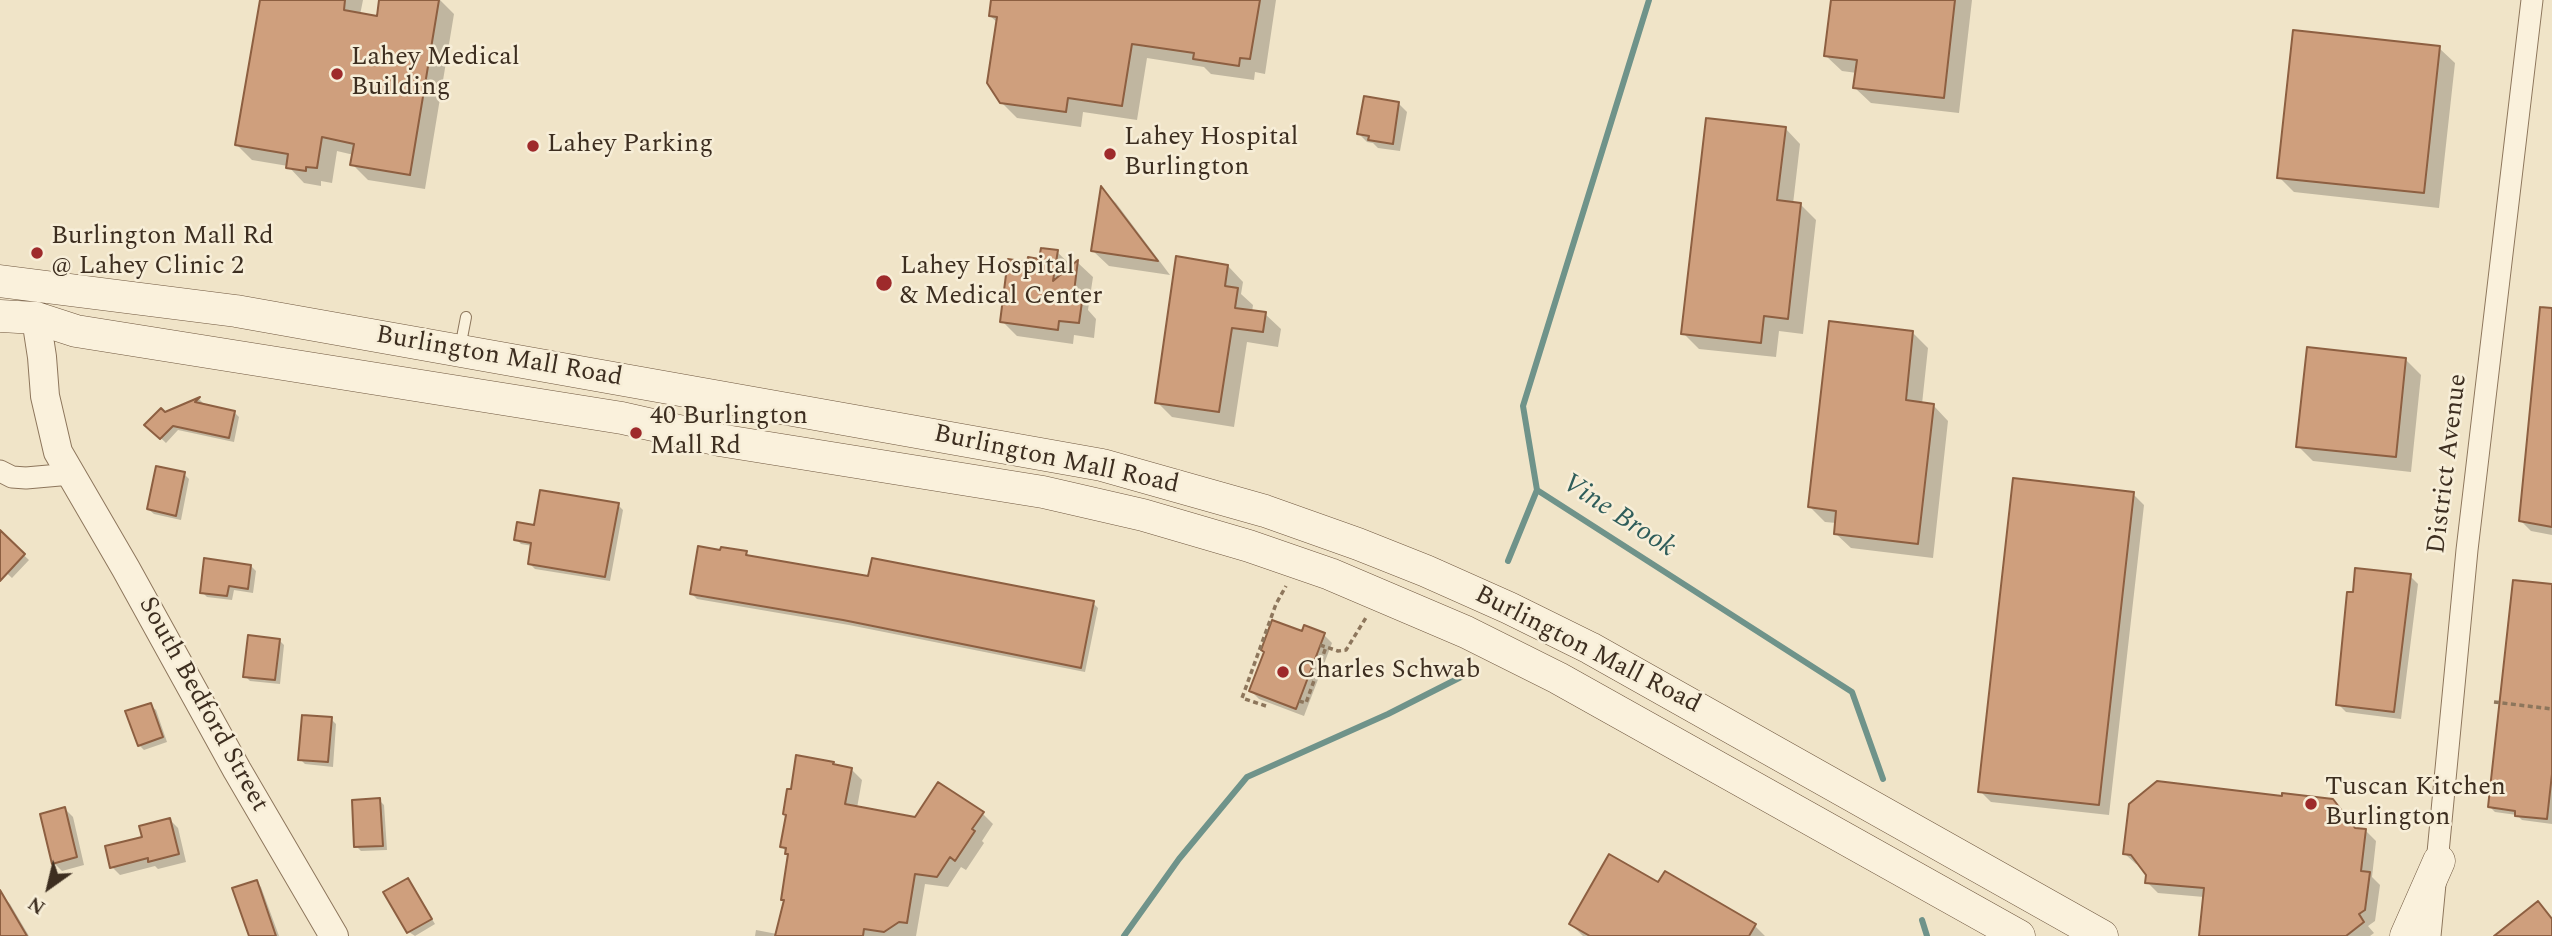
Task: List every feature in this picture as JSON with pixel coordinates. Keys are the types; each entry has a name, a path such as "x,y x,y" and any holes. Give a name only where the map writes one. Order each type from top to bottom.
{"main road":[{"name":"Burlington Mall Road","path":"0,281 236,312 1102,465 1189,488 1315,528 1426,571 1509,608 1590,648 2102,936"},
{"path":"36,318 37,285"},
{"name":"Burlington Mall Road","path":"0,316 36,318 76,331 622,418 719,440 1043,492 1143,515 1249,546 1330,574 1466,632 1546,673 2019,936"},
{"path":"2406,936 2439,861"}],"street":[{"name":"District Avenue","path":"2430,936 2467,550 2532,0"},
{"name":"South Bedford Street","path":"36,318 43,357 45,396 58,452 242,779 334,936"},
{"path":"0,471 12,477 26,478 71,474"}],"lane":[{"path":"460,351 466,317"}],"path":[{"path":"1266,706 1242,698 1276,604 1286,586"},
{"path":"1320,645 1338,651 1346,650 1368,614"},
{"path":"1299,701 1306,703 1326,647"},
{"path":"2494,702 2552,709"}],"building":[{"name":"Lahey Medical Building","path":"260,0 345,0 344,10 377,16 379,0 439,0 410,175 350,165 354,144 322,137 317,168 306,167 306,171 286,168 288,154 235,145"},
{"name":"Lahey Hospital Burlington","path":"991,0 1260,0 1250,59 1240,58 1239,66 1193,59 1194,53 1132,44 1122,106 1068,98 1066,112 1000,103 987,83 997,17 989,16"},
{"path":"1831,0 1955,0 1944,98 1853,88 1857,60 1824,56"},
{"path":"2293,30 2440,46 2424,193 2277,178"},
{"path":"1364,96 1399,102 1393,144 1368,140 1369,136 1357,134"},
{"path":"1706,118 1786,127 1777,200 1801,203 1788,319 1764,316 1761,343 1681,334"},
{"path":"1101,186 1158,261 1091,251"},
{"path":"1041,248 1058,250 1053,281 1078,260 1073,300 1082,302 1079,323 1059,321 1058,330 1000,322 1008,259 1027,262 1028,257 1039,259"},
{"path":"1176,256 1228,265 1225,286 1238,288 1235,308 1266,312 1263,332 1232,328 1219,412 1155,403"},
{"path":"2540,307 2552,308 2552,527 2519,521"},
{"path":"1829,321 1913,331 1906,400 1934,404 1918,544 1834,534 1836,511 1808,507"},
{"path":"2307,347 2406,358 2396,457 2296,447"},
{"path":"200,397 195,402 235,411 229,438 173,426 160,439 144,425 161,408 165,412"},
{"path":"156,466 185,472 176,516 147,509"},
{"path":"2013,478 2134,492 2099,805 1978,792"},
{"path":"540,490 619,503 605,577 528,564 531,543 514,540 517,522 534,525"},
{"path":"0,530 25,554 0,581"},
{"path":"698,546 747,551 746,555 868,576 872,558 1094,601 1081,668 843,620 690,594"},
{"path":"204,558 251,565 248,589 229,586 227,596 200,593"},
{"path":"2355,568 2411,574 2394,712 2336,705 2347,592 2353,592"},
{"path":"2513,580 2552,584 2552,774 2547,819 2515,816 2515,811 2488,807"},
{"name":"Charles Schwab","path":"1272,620 1302,631 1304,625 1325,633 1296,709 1249,691 1264,652 1261,650"},
{"path":"248,635 280,639 275,680 243,677"},
{"path":"151,703 163,737 138,746 125,711"},
{"path":"302,715 332,717 328,762 298,760"},
{"path":"796,755 852,768 845,804 915,817 938,782 984,812 955,861 950,857 937,877 915,874 907,923 899,922 884,932 864,929 863,936 775,936 784,900 781,900 788,854 785,854 786,848 780,847 786,815 783,814 787,789 791,789"},
{"path":"2157,781 2282,796 2282,793 2333,799 2355,828 2366,829 2361,871 2370,872 2365,910 2359,914 2364,922 2346,936 2199,936 2204,888 2145,883 2146,875 2131,855 2123,854 2129,804"},
{"path":"380,798 383,846 354,847 352,800"},
{"path":"65,807 77,857 52,864 40,814"},
{"path":"170,818 179,854 148,862 148,858 110,868 105,846 142,837 139,826"},
{"path":"1609,854 1658,882 1665,871 1756,924 1749,936 1590,936 1569,924"},
{"path":"408,878 432,919 407,933 383,892"},
{"path":"257,880 276,936 249,936 232,888"},
{"path":"0,890 27,936 0,936"},
{"path":"2538,901 2552,919 2552,936 2494,936"}],"waterway":[{"name":"Vine Brook","path":"1649,0 1523,406 1537,490 1852,692 1883,779"},
{"path":"1508,561 1537,490"},
{"path":"1124,936 1179,859 1247,777 1388,714 1461,677"},
{"name":"Vine Brook","path":"1922,920 1927,936"}],"place":[{"name":"Lahey Medical Building","path":"337,74"},
{"name":"Lahey Parking","path":"533,146"},
{"name":"Lahey Hospital Burlington","path":"1110,154"},
{"name":"Burlington Mall Rd @ Lahey Clinic 2","path":"37,253"},
{"name":"Lahey Hospital & Medical Center","path":"884,283"},
{"name":"40 Burlington Mall Rd","path":"636,433"},
{"name":"Charles Schwab","path":"1283,672"},
{"name":"Tuscan Kitchen Burlington","path":"2311,804"}]}
